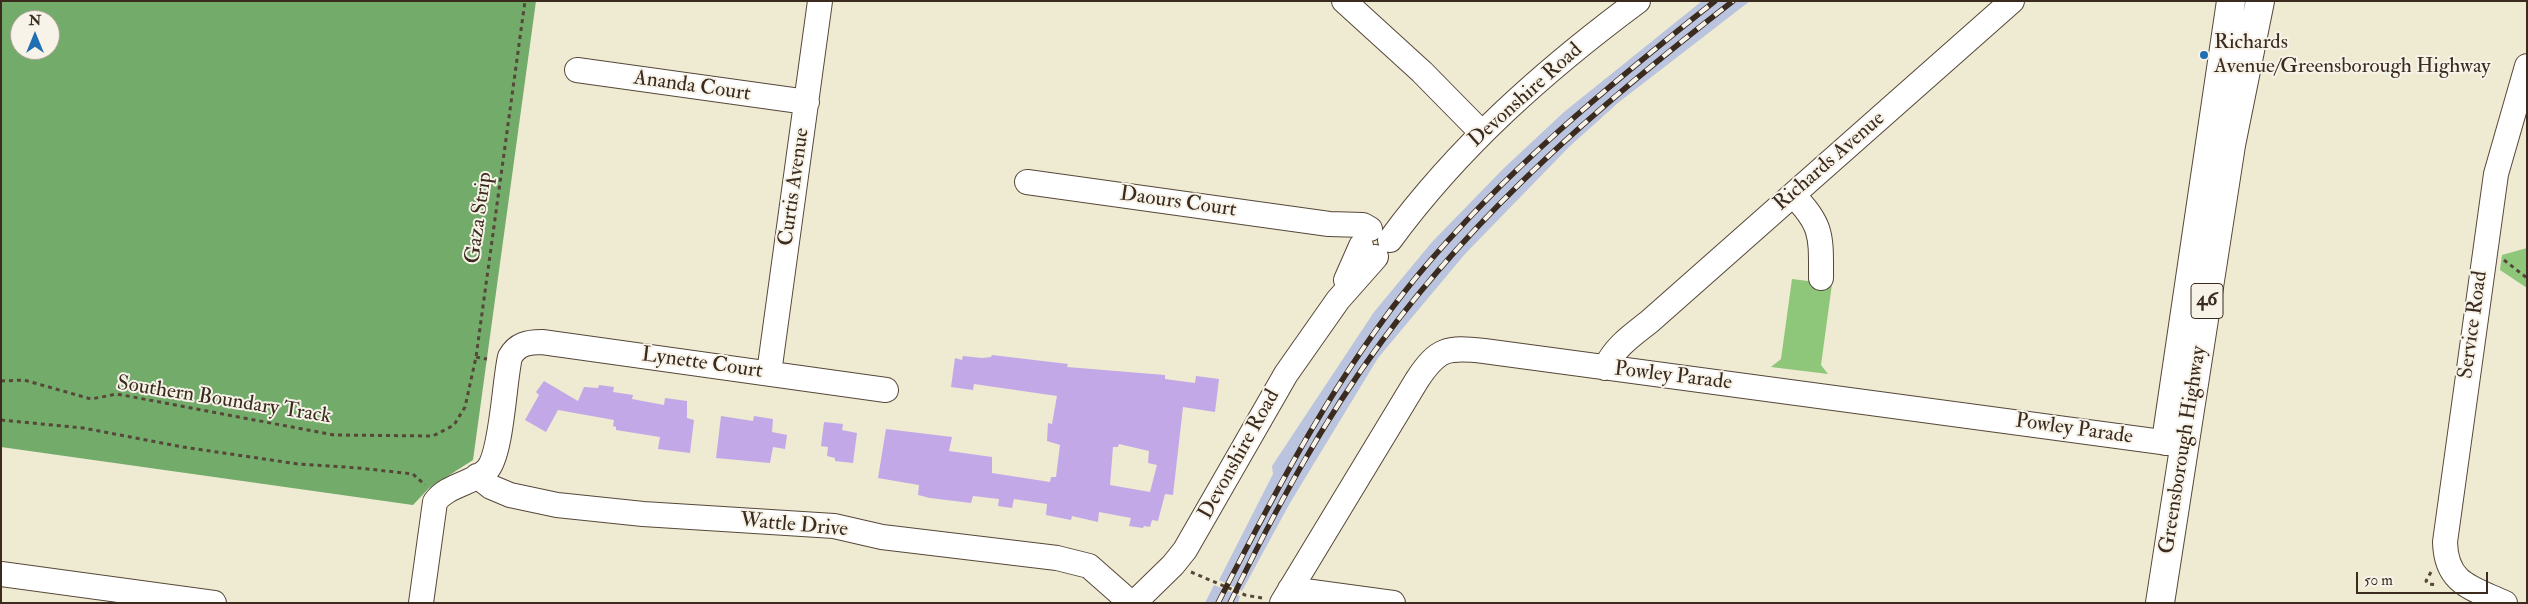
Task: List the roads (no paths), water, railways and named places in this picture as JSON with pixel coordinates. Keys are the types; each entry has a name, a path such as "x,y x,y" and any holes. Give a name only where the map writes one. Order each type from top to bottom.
{"highway":[{"name":"Greensborough Highway","path":"2160,603 2175,444 2232,1"},
{"name":"Greensborough Highway","path":"2142,603 2175,444 2260,1"}],"street":[{"name":"Curtis Avenue","path":"769,373 820,1"},
{"path":"1344,1 1486,129"},
{"name":"Devonshire Road","path":"1132,603 1174,565 1198,531 1230,470 1286,374 1338,300 1372,241 1421,197 1486,129 1547,73 1638,1"},
{"name":"Richards Avenue","path":"1605,368 1610,358 1624,341 1649,322 2012,1"},
{"name":"Service Road","path":"2505,603 2461,583 2454,576 2446,557 2450,493 2496,174 2527,66"},
{"name":"Ananda Court","path":"577,70 807,102"},
{"name":"Daours Court","path":"1027,182 1329,224 1372,241"},
{"path":"1793,194 1816,222 1822,240 1821,278"},
{"name":"Richards Avenue","path":"1631,371 1638,343 1649,322"},
{"name":"Lynette Court","path":"477,476 486,471 494,457 510,357 518,347 531,342 886,390"},
{"name":"Powley Parade","path":"1280,597 1427,364 1440,352 1458,348 2175,444"},
{"path":"421,603 434,510 439,496 477,476"},
{"name":"Wattle Drive","path":"477,476 491,487 510,495 557,505 643,514 834,526 882,537 980,551 1057,558 1089,566 1132,603"},
{"path":"1,574 214,603"},
{"path":"1280,597 1393,603"}],"railway":[{"path":"1218,603 1309,433 1360,352 1418,275 1486,200 1559,130 1715,1"},
{"path":"1230,603 1282,501 1339,403 1382,341 1420,292 1460,246 1546,159 1637,78 1733,1"}],"place":[{"name":"Richards Avenue/Greensborough Highway","path":"2204,55"}]}
